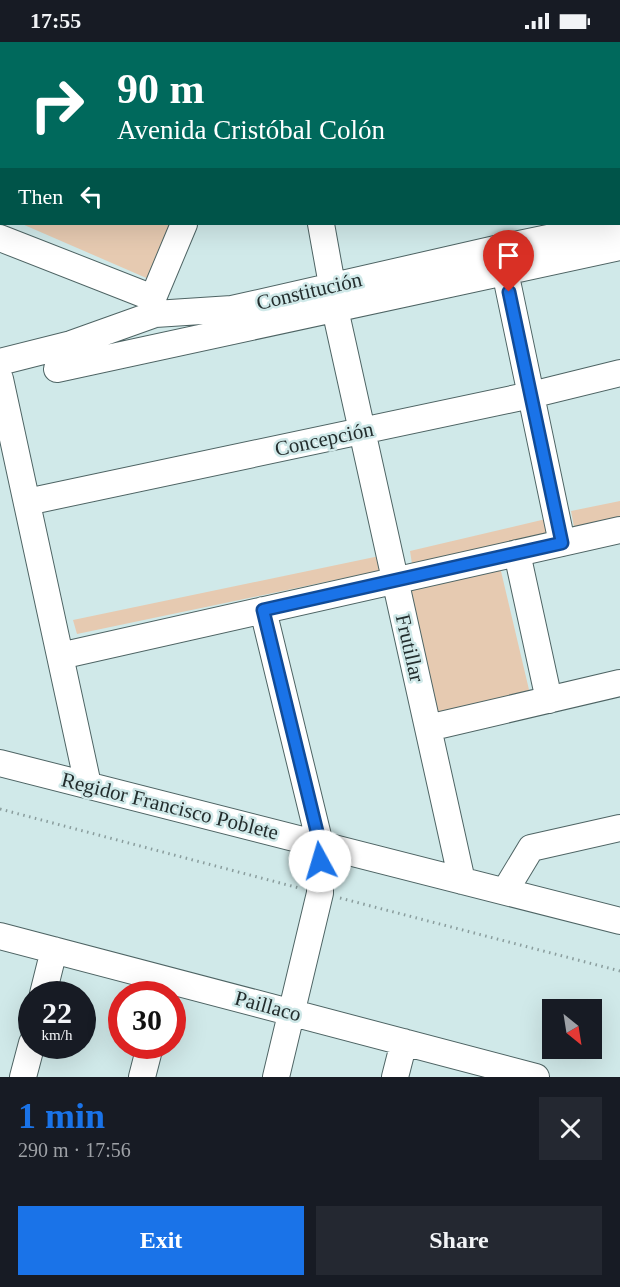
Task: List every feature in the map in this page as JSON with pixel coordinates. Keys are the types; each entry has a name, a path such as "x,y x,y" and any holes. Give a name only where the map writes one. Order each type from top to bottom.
{"street":[{"path":"0,238 154,306 184,225"},
{"name":"Frutillar","path":"321,225 362,431 462,881"},
{"name":"Constitución","path":"57,369 334,297 503,260 617,225"},
{"name":"Constitución","path":"503,260 620,247"},
{"path":"503,260 562,543"},
{"name":"Constitución","path":"0,362 71,344 154,306 232,309 334,297"},
{"name":"Concepción","path":"27,502 531,395 620,373"},
{"path":"0,379 88,786"},
{"path":"60,656 620,530"},
{"path":"517,553 549,699"},
{"path":"263,610 320,844 320,893 276,1077"},
{"path":"428,728 620,683"},
{"name":"Regidor Francisco Poblete","path":"0,763 620,921"},
{"path":"505,891 531,848 620,828"},
{"name":"Paillaco","path":"0,936 54,950 146,981"},
{"path":"46,981 54,950"},
{"name":"Paillaco","path":"186,991 291,1012 537,1077"},
{"path":"394,1077 404,1042"},
{"path":"23,1077 28,1059"},
{"path":"142,1077 147,1059"}],"shaded area":[{"path":"24,225 175,225 151,280"},
{"path":"620,501 620,517 574,527 571,511"},
{"path":"550,518 553,532 412,564 410,551"},
{"path":"389,554 392,568 77,634 73,620"},
{"path":"500,567 530,694 438,713 408,589"}],"route":[{"path":"320,861 320,844 263,610 562,543 509,292"}]}
